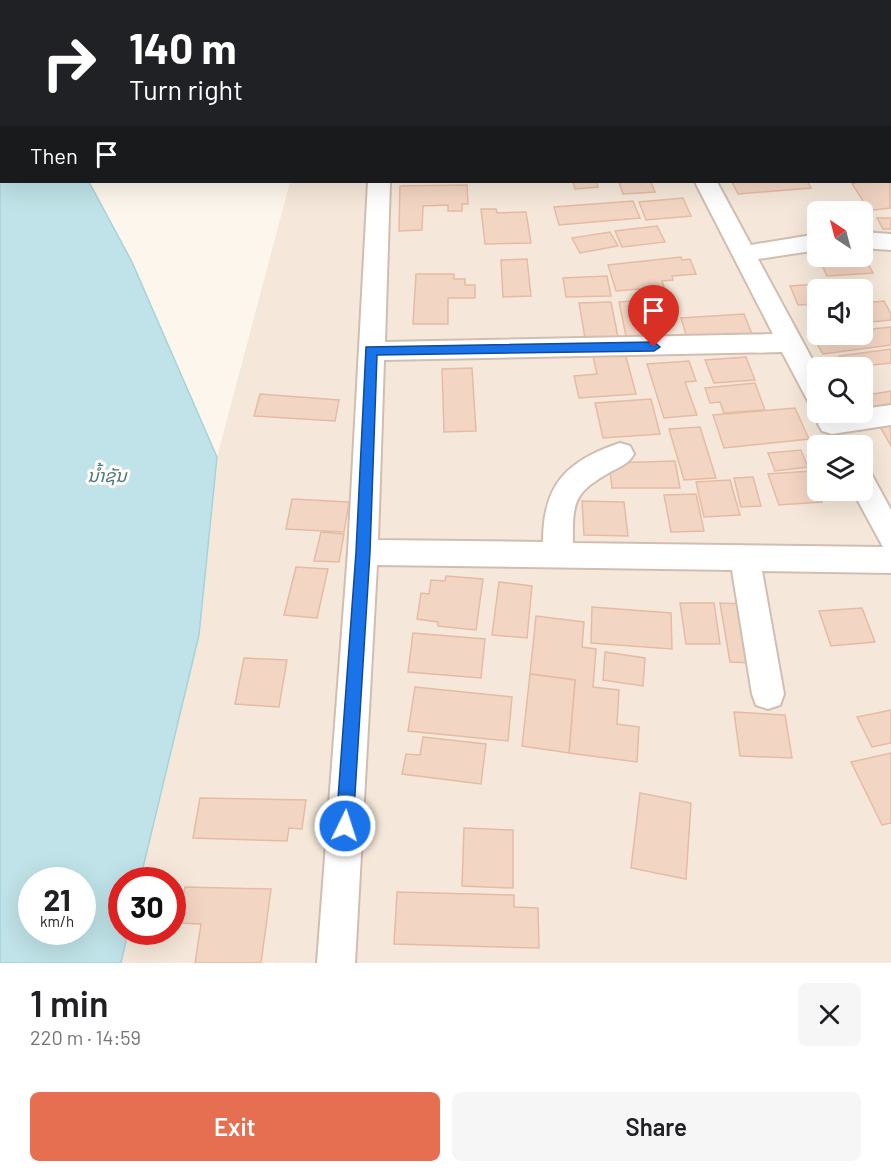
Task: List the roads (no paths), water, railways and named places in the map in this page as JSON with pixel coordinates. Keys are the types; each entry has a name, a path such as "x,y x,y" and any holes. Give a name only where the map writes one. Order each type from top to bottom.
{"street":[{"path":"336,963 363,552 379,183"},
{"path":"707,183 807,375"},
{"path":"873,241 891,242"},
{"path":"743,254 807,244"},
{"path":"370,351 790,343"},
{"path":"834,427 891,415"},
{"path":"558,555 558,511 563,494 576,477 620,454"},
{"path":"871,501 891,538"},
{"path":"363,552 891,560"},
{"path":"745,558 768,694"}],"water":[{"name":"ນ້ຳຊັນ","path":"0,183 90,183 132,262 217,457 199,635 143,867 108,867 108,945 125,945 121,963 0,963"}]}
